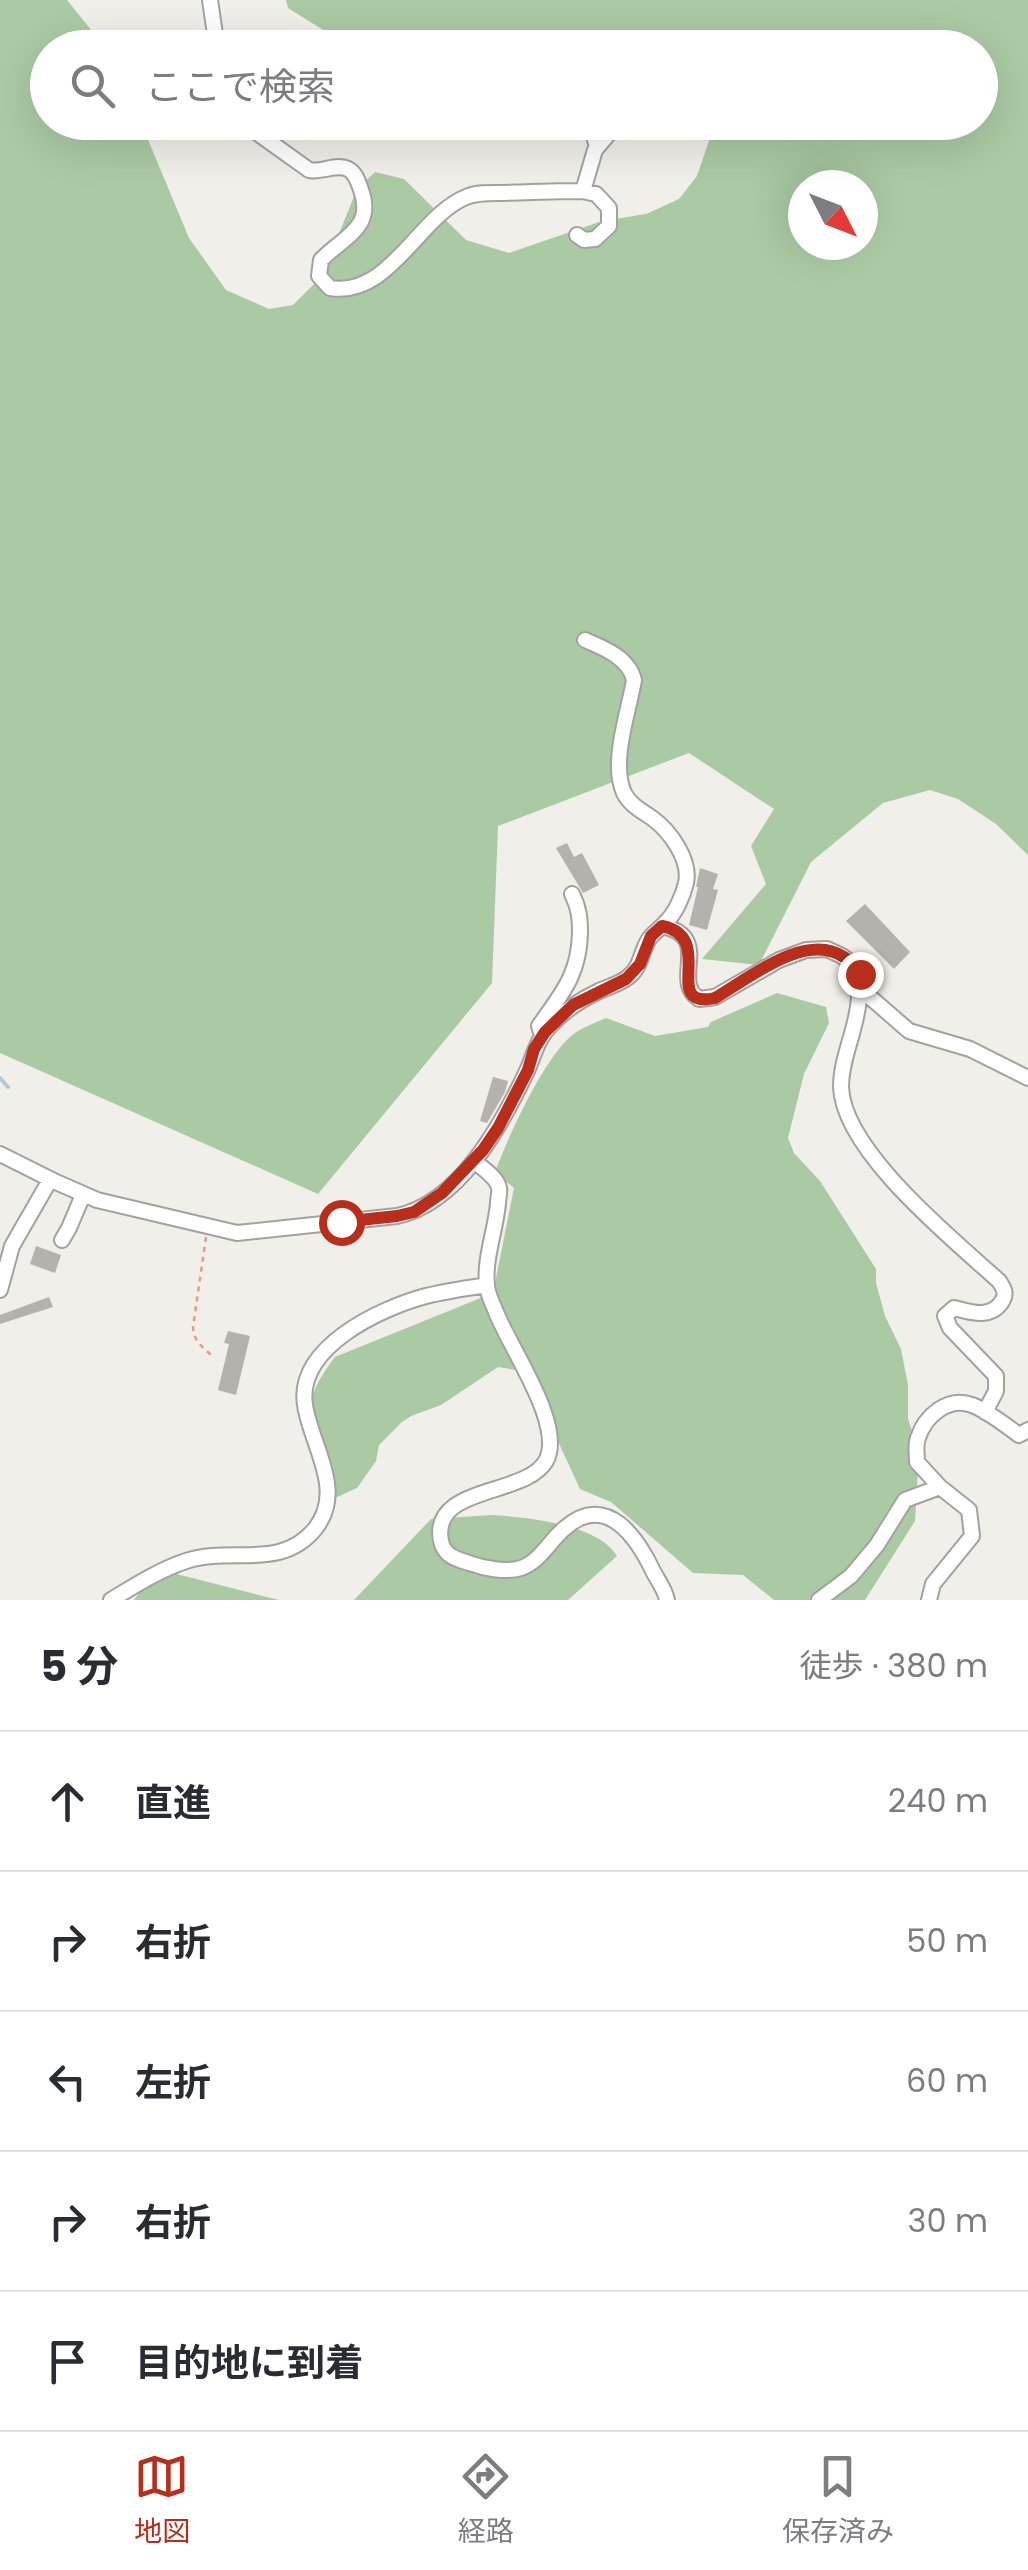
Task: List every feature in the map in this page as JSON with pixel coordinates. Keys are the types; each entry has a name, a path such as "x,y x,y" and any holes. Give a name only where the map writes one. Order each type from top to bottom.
{"street":[{"path":"210,0 214,30"},
{"path":"267,140 308,170 342,168 356,176 364,200 362,222 318,265 319,276 330,288 348,289 370,279 388,267 439,217 464,198 477,194 596,194 609,208 609,226 596,239 584,240 577,235"},
{"path":"597,140 598,146"},
{"path":"584,191 591,160 603,140"},
{"path":"0,1154 83,1195 238,1232 406,1214 435,1199 474,1161 507,1111 542,1036 573,1005 626,979 640,964 651,936 670,918 683,893 687,872 679,850 664,829 634,806 621,782 620,744 634,680 632,669 585,640"},
{"path":"542,1036 539,1026 556,1004 578,958 580,918 572,894"},
{"path":"662,926 674,928 686,941 690,955 688,986 694,996 704,1000 715,998 779,960 806,950 833,950 859,969 864,990 908,1031 970,1049 1028,1078"},
{"path":"860,974 857,1016 842,1069 841,1092 857,1134 899,1189 1006,1290 996,1309 984,1314 954,1308 946,1316 950,1328 996,1376 996,1391 985,1412"},
{"path":"474,1161 499,1186 486,1285 501,1325 536,1390 550,1447 545,1462 527,1479 456,1504 444,1518 440,1531 444,1549 451,1557 483,1568 519,1570 541,1555 576,1520 612,1517 631,1533 667,1600"},
{"path":"0,1290 12,1246 50,1180"},
{"path":"62,1240 83,1195"},
{"path":"111,1600 188,1560 231,1554 274,1555 301,1542 323,1516 328,1483 304,1402 312,1368 337,1339 388,1309 428,1295 486,1285"},
{"path":"929,1600 933,1584 972,1536 969,1510 917,1462 916,1442 924,1424 940,1408 959,1402 985,1412 1019,1436 1028,1430"},
{"path":"819,1600 851,1576 877,1545 905,1500 940,1487"}],"path":[{"path":"208,1226 192,1328 193,1335 212,1356"}],"green space":[{"path":"0,0 67,0 91,30 30,30 30,140 148,140 189,238 226,290 269,309 293,305 322,276 357,189 375,172 404,179 466,240 509,253 602,221 646,214 679,199 697,176 709,140 998,140 998,30 323,30 288,8 286,0 1028,0 1028,855 996,824 958,799 930,790 883,803 811,862 759,965 702,959 766,884 751,846 774,809 689,753 498,826 492,983 318,1194 0,1053"},
{"path":"777,993 826,1007 829,1023 804,1074 788,1138 794,1153 820,1181 876,1269 885,1316 901,1349 908,1385 908,1419 919,1451 915,1521 865,1600 774,1600 743,1575 693,1573 611,1502 580,1489 544,1411 516,1370 498,1367 441,1405 402,1422 379,1445 376,1461 357,1488 335,1498 312,1420 312,1398 319,1382 335,1357 493,1293 514,1188 495,1172 527,1100 560,1048 575,1033 606,1018 655,1036 708,1027 711,1022"},
{"path":"492,1515 578,1529 608,1545 617,1556 568,1600 354,1600 431,1519"},
{"path":"157,1569 279,1600 134,1600"}],"building":[{"path":"567,843 574,857 582,853 599,885 583,893 556,848"},
{"path":"700,868 718,874 713,889 718,890 707,930 689,925"},
{"path":"865,904 910,952 894,969 846,921"},
{"path":"493,1077 508,1081 487,1123 480,1121"},
{"path":"36,1246 61,1255 55,1273 30,1264"},
{"path":"49,1297 53,1307 0,1324 0,1315"},
{"path":"228,1331 250,1336 236,1395 218,1390 229,1344 224,1343"}],"waterway":[{"path":"0,1078 8,1087"}],"route":[{"path":"341,1222 414,1212 442,1193 498,1128 545,1032 583,998 635,971 647,942 662,926 674,928 686,941 690,955 689,992 704,1000 715,998 779,960 806,950 833,950 859,969 860,974"}]}
